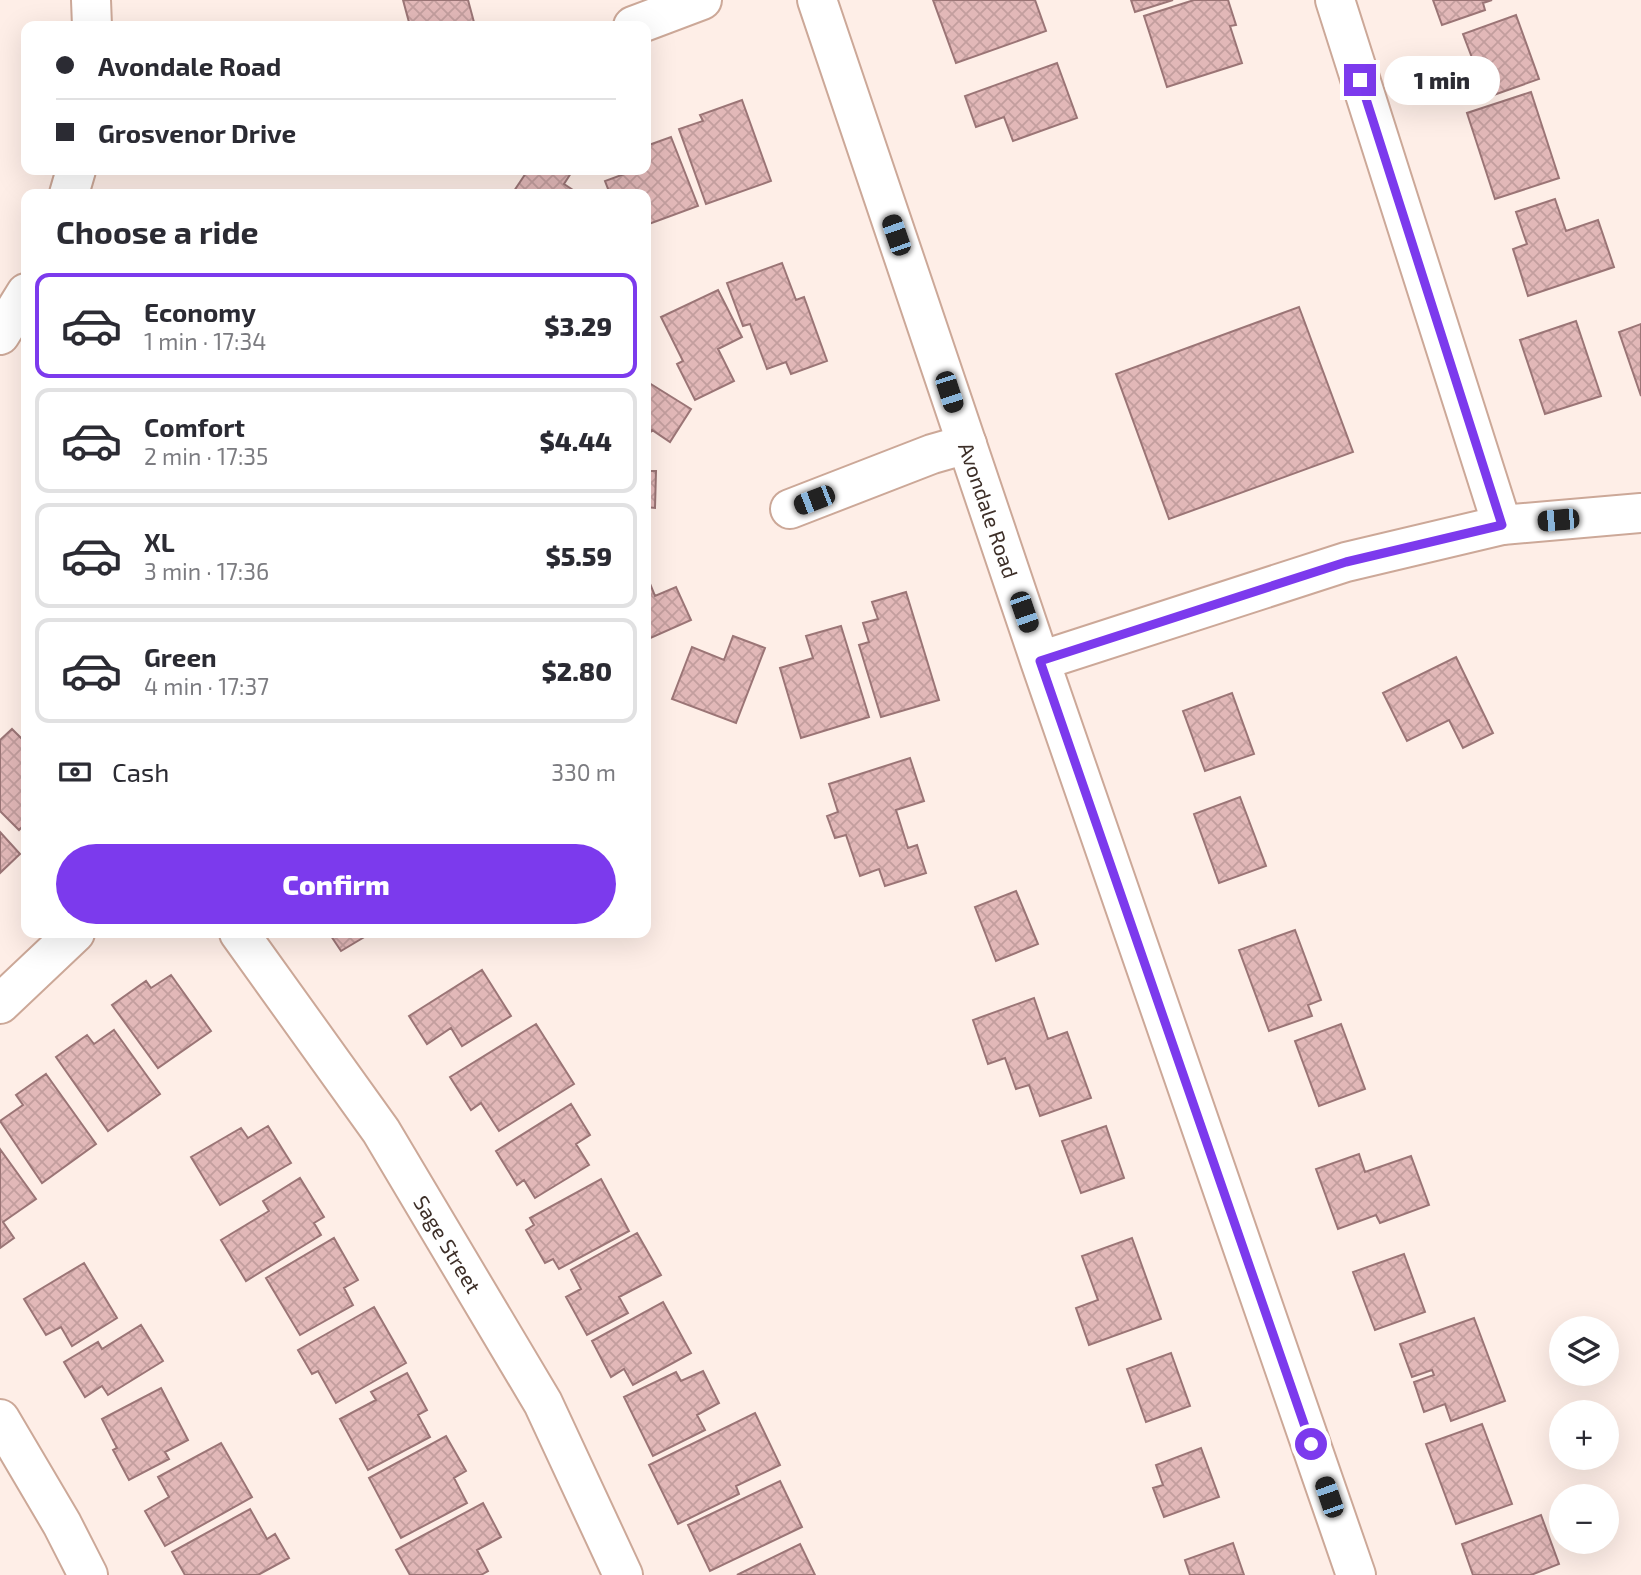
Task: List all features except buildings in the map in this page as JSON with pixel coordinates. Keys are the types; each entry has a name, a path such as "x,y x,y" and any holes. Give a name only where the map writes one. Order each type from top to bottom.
{"street":[{"path":"91,0 92,21"},
{"path":"646,21 702,0"},
{"name":"Avondale Road","path":"817,0 1040,661 1356,1575"},
{"path":"1335,0 1502,525"},
{"path":"0,335 21,301"},
{"path":"790,509 932,454 967,444"},
{"path":"1040,661 1346,562 1502,525 1641,513"},
{"path":"0,1004 70,938"},
{"name":"Sage Street","path":"243,938 381,1130 543,1403 623,1575"},
{"path":"0,1419 62,1524 88,1575"}],"route":[{"path":"1311,1444 1040,661 1346,562 1502,525 1360,80"}]}
